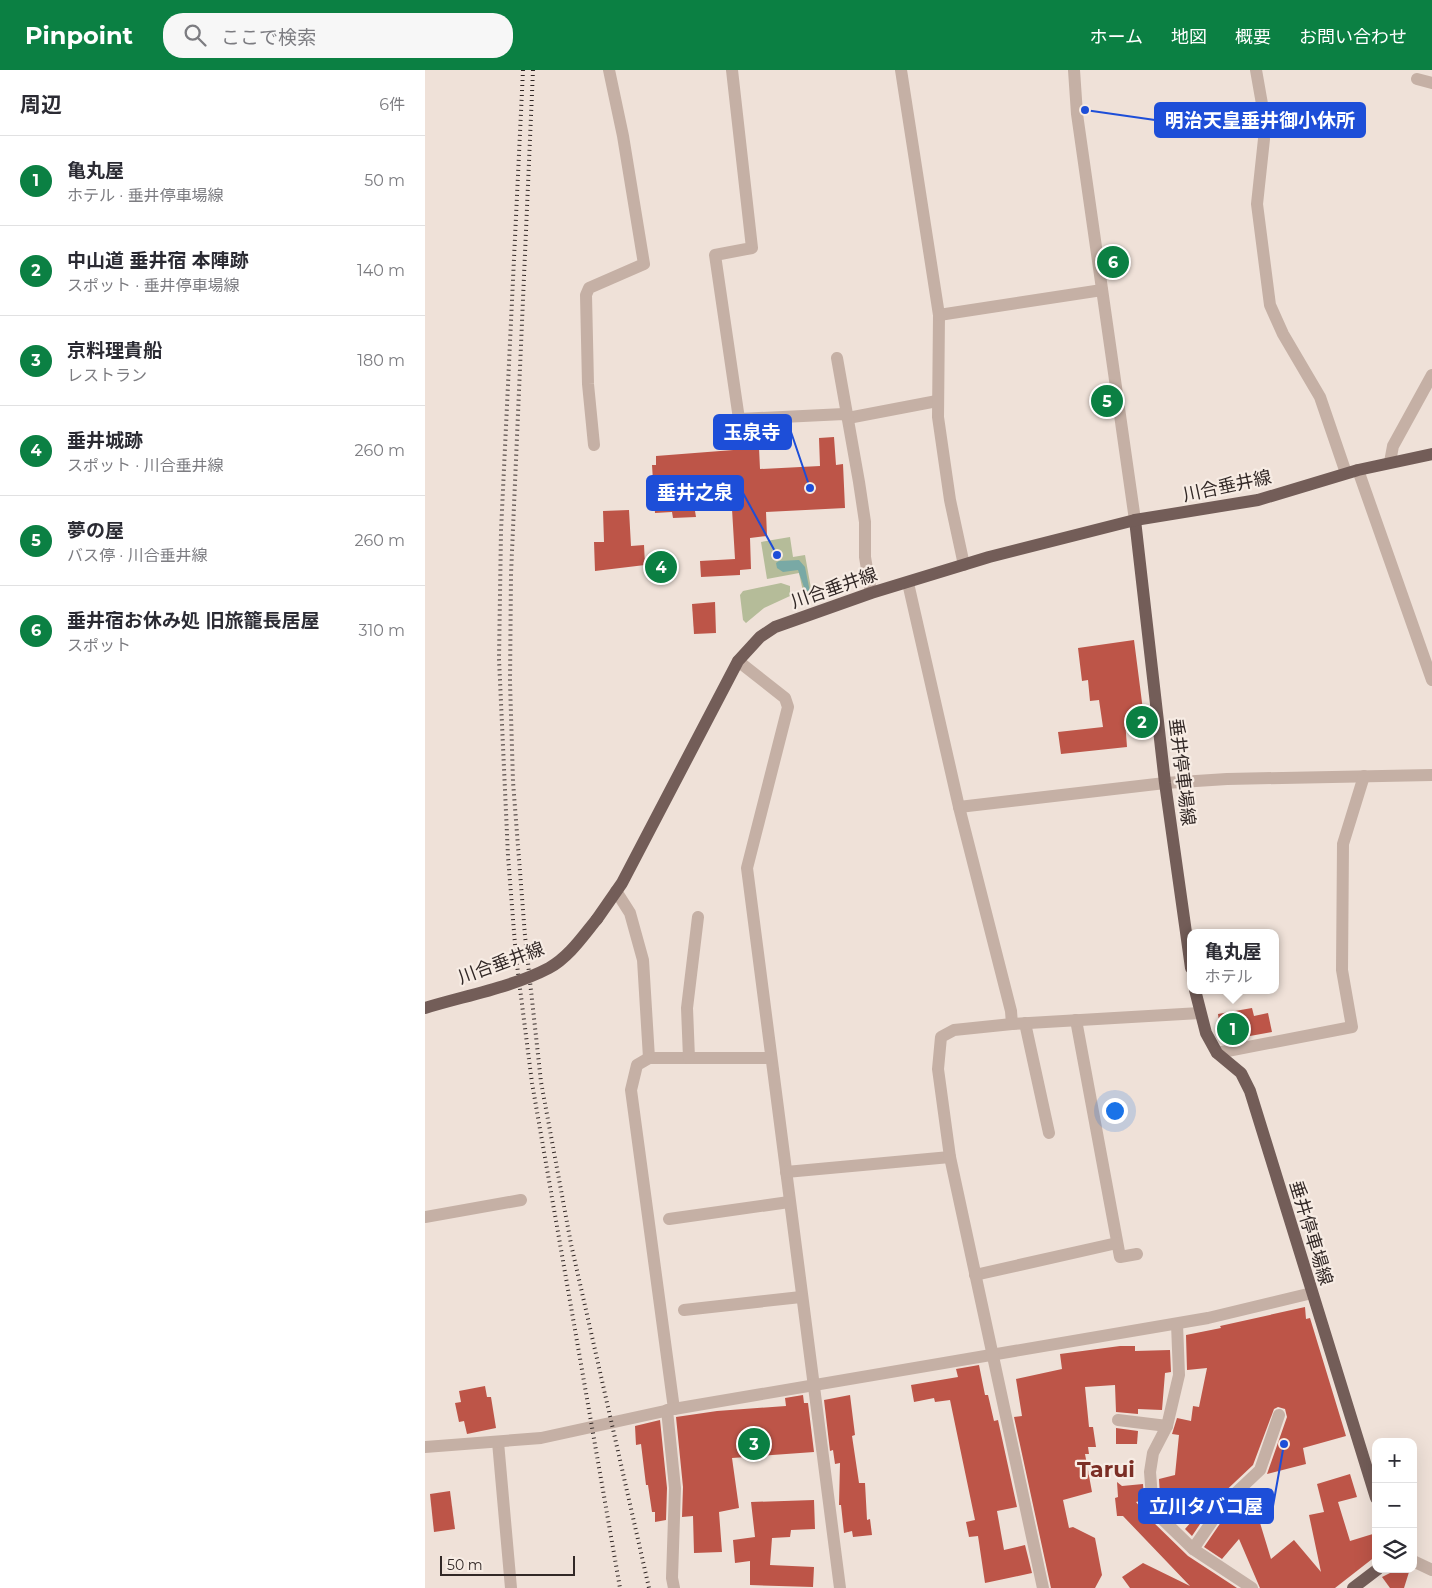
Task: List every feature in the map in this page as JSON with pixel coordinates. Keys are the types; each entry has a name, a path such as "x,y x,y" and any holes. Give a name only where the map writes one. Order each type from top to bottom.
{"main road":[{"name":"川合垂井線","path":"425,1008 509,983 550,968 570,952 597,919 616,891 738,661 760,637 775,627 871,593 964,565 1135,520 1258,500 1352,472 1432,454"},
{"name":"垂井停車場線","path":"1135,520 1165,783 1187,940"},
{"name":"垂井停車場線","path":"1196,994 1206,1033 1217,1053 1241,1073 1250,1091 1372,1485"},
{"path":"1353,1588 1373,1573"}],"street":[{"path":"594,445 588,384 586,295 589,288 644,264 623,136 609,70"},
{"path":"732,70 752,248 715,255 739,419 844,414 848,418"},
{"path":"901,70 939,315 937,401 950,500 964,565"},
{"path":"1074,70 1077,114 1135,520"},
{"path":"1256,70 1263,104 1264,139 1257,204 1270,306 1283,334 1320,397 1352,472 1432,680"},
{"path":"1417,79 1432,83"},
{"path":"939,315 1102,290"},
{"path":"837,358 865,522 865,557 871,593"},
{"path":"1390,462 1393,446 1432,375"},
{"path":"848,418 937,401"},
{"path":"908,582 959,806 1011,1011 1012,1024"},
{"path":"738,661 785,698 788,707 747,868 812,1384 840,1588"},
{"path":"959,806 1165,783 1227,779 1432,774"},
{"path":"1217,1053 1352,1027 1342,970 1343,844 1364,776"},
{"path":"616,891 631,913 643,960 649,1058"},
{"path":"689,1058 687,1008 698,917"},
{"path":"1043,1588 950,1157 938,1069 941,1037 955,1030 1012,1024 1200,1013"},
{"path":"1076,1020 1120,1257 1137,1254"},
{"path":"1025,1023 1049,1133"},
{"path":"674,1588 672,1578 675,1488 670,1410 631,1090 637,1066 649,1058 771,1058"},
{"path":"786,1172 950,1157"},
{"path":"425,1217 521,1200"},
{"path":"669,1219 789,1202"},
{"path":"975,1275 1117,1243"},
{"path":"425,1447 541,1438 670,1410 812,1384 1177,1324 1312,1293"},
{"path":"684,1310 801,1297"},
{"path":"1177,1324 1179,1375 1167,1426 1153,1453 1150,1472 1152,1498 1157,1514 1193,1549 1252,1588"},
{"path":"1193,1549 1224,1504 1260,1470 1279,1415"},
{"path":"1118,1420 1167,1426"},
{"path":"498,1442 511,1588"},
{"path":"1417,1563 1432,1570"}],"green space":[{"path":"790,537 793,557 805,555 812,594 804,596 799,573 767,579 761,542"},
{"path":"781,583 790,586 790,596 764,608 746,623 743,620 740,595 743,591"}],"water":[{"path":"799,560 805,567 810,592 805,590 798,570 783,572 777,568 776,563 779,561"}],"building":[{"path":"834,437 836,465 843,464 845,508 766,512 767,536 750,538 751,569 740,570 740,575 701,577 700,561 735,559 732,509 695,511 696,517 673,518 672,512 655,513 652,465 656,465 656,456 759,448 760,469 820,466 819,438"},
{"path":"629,510 631,546 644,545 645,565 595,571 594,542 604,542 603,511"},
{"path":"715,602 716,633 694,634 692,604"},
{"path":"1134,640 1144,718 1125,720 1127,747 1061,754 1058,732 1103,727 1099,700 1090,701 1088,680 1082,681 1078,648"},
{"path":"1252,1008 1254,1016 1268,1013 1272,1032 1228,1040 1220,1029 1218,1014"},
{"path":"1305,1307 1306,1319 1310,1318 1346,1436 1303,1448 1306,1464 1267,1474 1287,1417 1285,1409 1278,1407 1274,1409 1253,1465 1217,1499 1192,1536 1185,1529 1192,1521 1181,1490 1160,1496 1159,1479 1175,1475 1179,1435 1172,1434 1177,1418 1191,1421 1193,1406 1199,1407 1207,1368 1187,1370 1186,1335"},
{"path":"1120,1346 1135,1346 1135,1351 1170,1350 1171,1372 1165,1373 1162,1410 1138,1409 1138,1414 1116,1412 1115,1385 1085,1387 1089,1427 1093,1427 1096,1447 1088,1447 1089,1454 1085,1454 1092,1492 1063,1500 1069,1528 1073,1527 1095,1538 1102,1575 1095,1588 1051,1588 1014,1417 1022,1416 1016,1379 1062,1369 1060,1354"},
{"path":"979,1365 985,1395 988,1395 994,1421 998,1420 1017,1507 997,1511 1004,1550 1025,1545 1032,1573 985,1583 978,1536 969,1537 966,1522 975,1520 950,1400 935,1402 934,1398 914,1402 911,1385 958,1377 956,1369"},
{"path":"485,1386 487,1397 491,1397 496,1428 467,1434 464,1421 459,1422 455,1403 461,1402 459,1391"},
{"path":"803,1395 804,1403 808,1403 814,1452 732,1458 739,1508 719,1512 722,1552 694,1553 693,1516 682,1517 683,1487 676,1417 717,1411 786,1406 785,1398"},
{"path":"850,1395 855,1435 852,1436 859,1483 865,1483 867,1520 870,1519 872,1535 853,1537 852,1531 844,1533 841,1505 839,1505 840,1463 835,1464 833,1450 830,1451 824,1400"},
{"path":"660,1420 667,1488 666,1520 655,1522 655,1512 652,1512 648,1485 646,1485 641,1444 636,1445 635,1426"},
{"path":"1116,1428 1138,1431 1137,1444 1116,1444"},
{"path":"1350,1474 1357,1497 1338,1502 1350,1541 1372,1534 1372,1559 1335,1588 1260,1588 1239,1539 1222,1559 1204,1547 1230,1509 1250,1490 1271,1559 1294,1540 1321,1572 1309,1515 1324,1512 1317,1484"},
{"path":"1117,1482 1122,1486 1143,1484 1144,1500 1136,1502 1151,1520 1188,1556 1237,1588 1130,1588 1122,1577 1143,1563 1190,1586 1123,1516 1117,1516 1115,1498 1118,1497"},
{"path":"450,1491 455,1529 434,1532 430,1494"},
{"path":"814,1500 815,1529 791,1530 790,1537 772,1538 770,1565 814,1567 813,1587 750,1585 750,1561 735,1563 733,1540 755,1537 751,1502"},
{"path":"1390,1573 1409,1573 1404,1588 1390,1588 1382,1577"}],"railway":[{"path":"523,70 501,531 499,659 508,856 516,957 532,1083 620,1588"},
{"path":"533,70 511,574 510,682 513,782 525,936 541,1082 571,1244 649,1588"}],"place":[{"name":"明治天皇垂井御小休所","path":"1085,110"},
{"name":"垂井宿お休み処 旧旅籠長居屋","path":"1113,262"},
{"name":"夢の屋","path":"1107,401"},
{"name":"玉泉寺","path":"810,488"},
{"name":"垂井之泉","path":"777,555"},
{"name":"垂井城跡","path":"661,567"},
{"name":"中山道 垂井宿 本陣跡","path":"1142,722"},
{"name":"亀丸屋","path":"1233,1029"},
{"name":"京料理貴船","path":"754,1444"},
{"name":"立川タバコ屋","path":"1284,1444"}],"district":[{"name":"Tarui","path":"1106,1469"}]}
